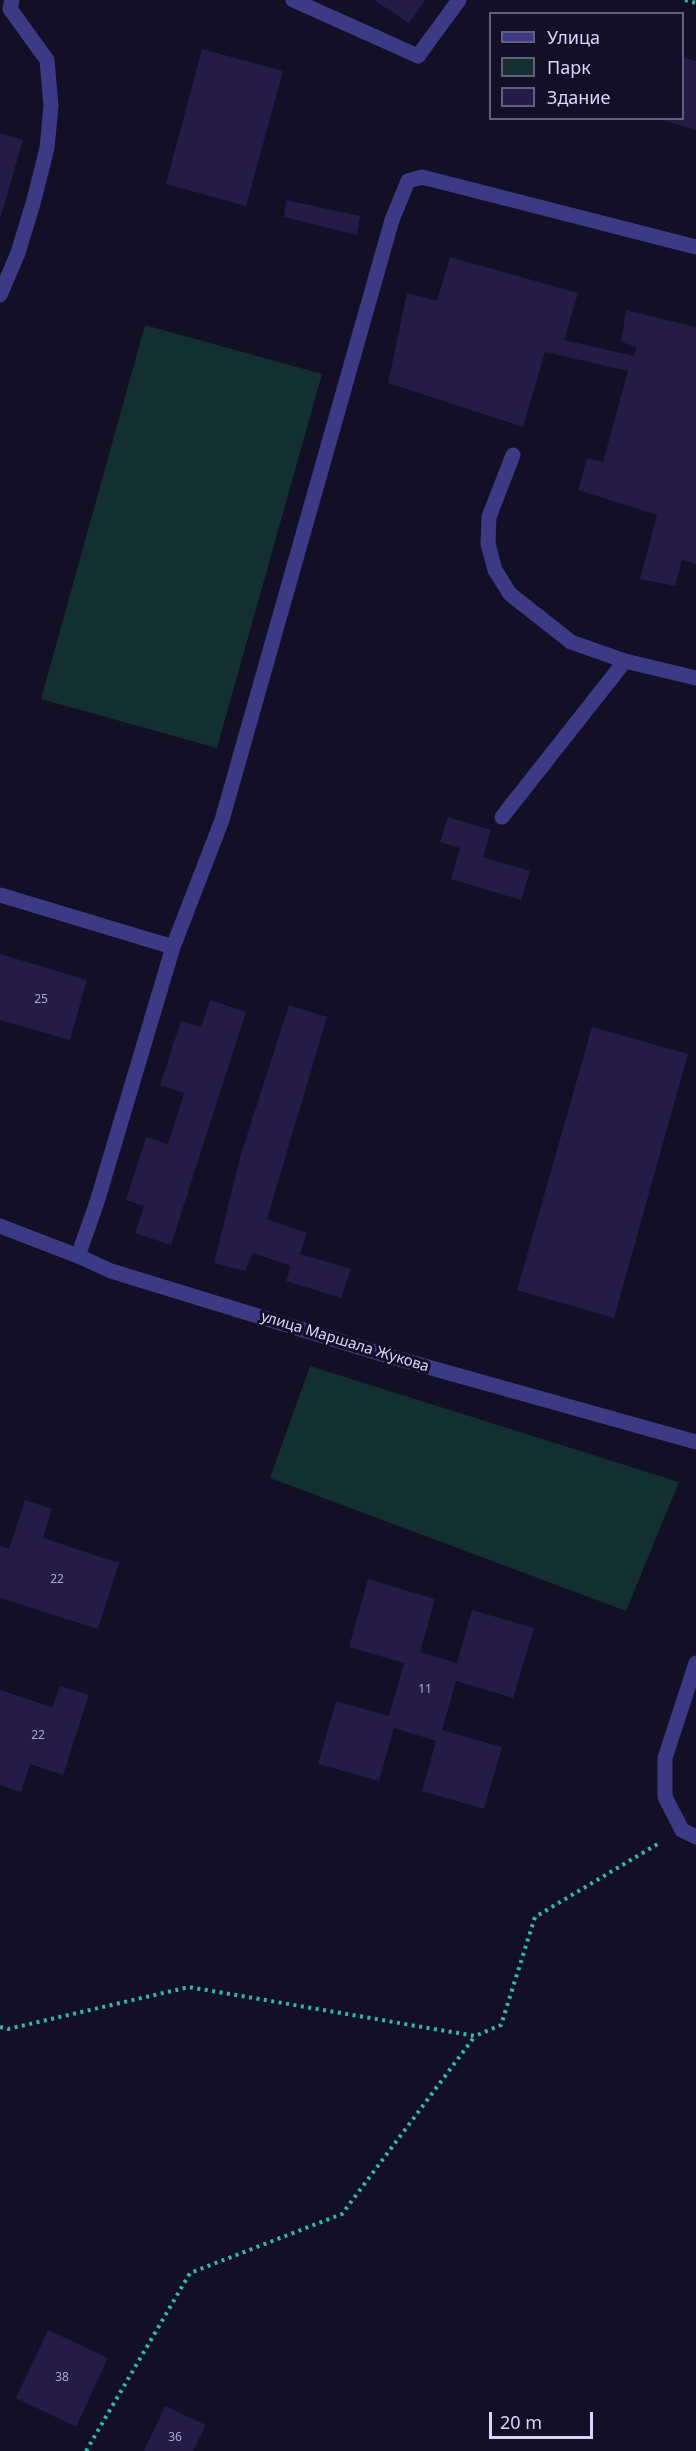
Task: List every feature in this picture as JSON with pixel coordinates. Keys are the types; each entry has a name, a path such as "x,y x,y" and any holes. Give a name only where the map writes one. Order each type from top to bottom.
{"street":[{"path":"0,295 18,253 34,201 47,148 51,106 47,60 10,9 12,0"},
{"path":"293,0 418,56 459,0"},
{"path":"78,1256 97,1202 173,947 222,820 392,220 408,181 422,177 696,247"},
{"path":"513,455 489,517 488,544 495,570 510,594 572,642 625,661 696,678"},
{"path":"502,817 625,661"},
{"path":"0,895 173,947"},
{"name":"улица Маршала Жукова","path":"0,1226 111,1271 385,1355 696,1442"},
{"path":"696,1663 665,1758 665,1797 682,1830 696,1837"}],"path":[{"path":"685,0 696,3"},
{"path":"86,2451 190,2273 342,2214 475,2036 501,2025 535,1917 682,1830"},
{"path":"0,2027 8,2029 189,1987 475,2036"}],"green space":[{"path":"145,325 322,374 217,748 41,699"},
{"path":"310,1366 679,1482 626,1611 270,1478"}],"building":[{"path":"374,0 425,0 409,23"},
{"path":"202,49 283,71 246,206 166,184"},
{"path":"684,58 696,61 696,130 662,120 684,120"},
{"path":"0,133 23,140 1,216 0,216"},
{"path":"286,200 360,216 357,235 284,217"},
{"path":"450,257 578,293 564,340 634,356 637,347 621,342 626,310 696,327 696,564 682,560 675,586 640,579 657,515 578,490 587,458 603,462 628,371 545,352 523,427 388,383 407,293 437,301"},
{"path":"448,817 491,830 483,857 530,871 521,900 451,879 460,848 440,842"},
{"path":"0,954 87,980 70,1040 0,1020"},
{"path":"210,1000 246,1012 171,1245 135,1233 144,1206 126,1200 146,1137 168,1144 184,1093 160,1085 181,1021 201,1027"},
{"path":"289,1005 327,1017 267,1219 307,1233 300,1254 351,1269 341,1298 286,1281 291,1266 253,1253 245,1271 214,1263 241,1154"},
{"path":"592,1027 688,1054 614,1318 517,1290"},
{"path":"25,1500 52,1509 43,1538 119,1563 98,1629 0,1598 0,1546 9,1549"},
{"path":"368,1579 435,1599 420,1652 457,1663 472,1610 534,1628 513,1698 456,1681 442,1730 502,1747 484,1809 422,1791 436,1741 394,1728 379,1781 318,1764 336,1701 389,1716 404,1663 349,1647"},
{"path":"60,1686 89,1695 63,1775 30,1764 21,1792 0,1785 0,1690 52,1707"},
{"path":"48,2330 108,2358 76,2427 16,2398"},
{"path":"165,2406 206,2425 193,2451 144,2451"}]}
